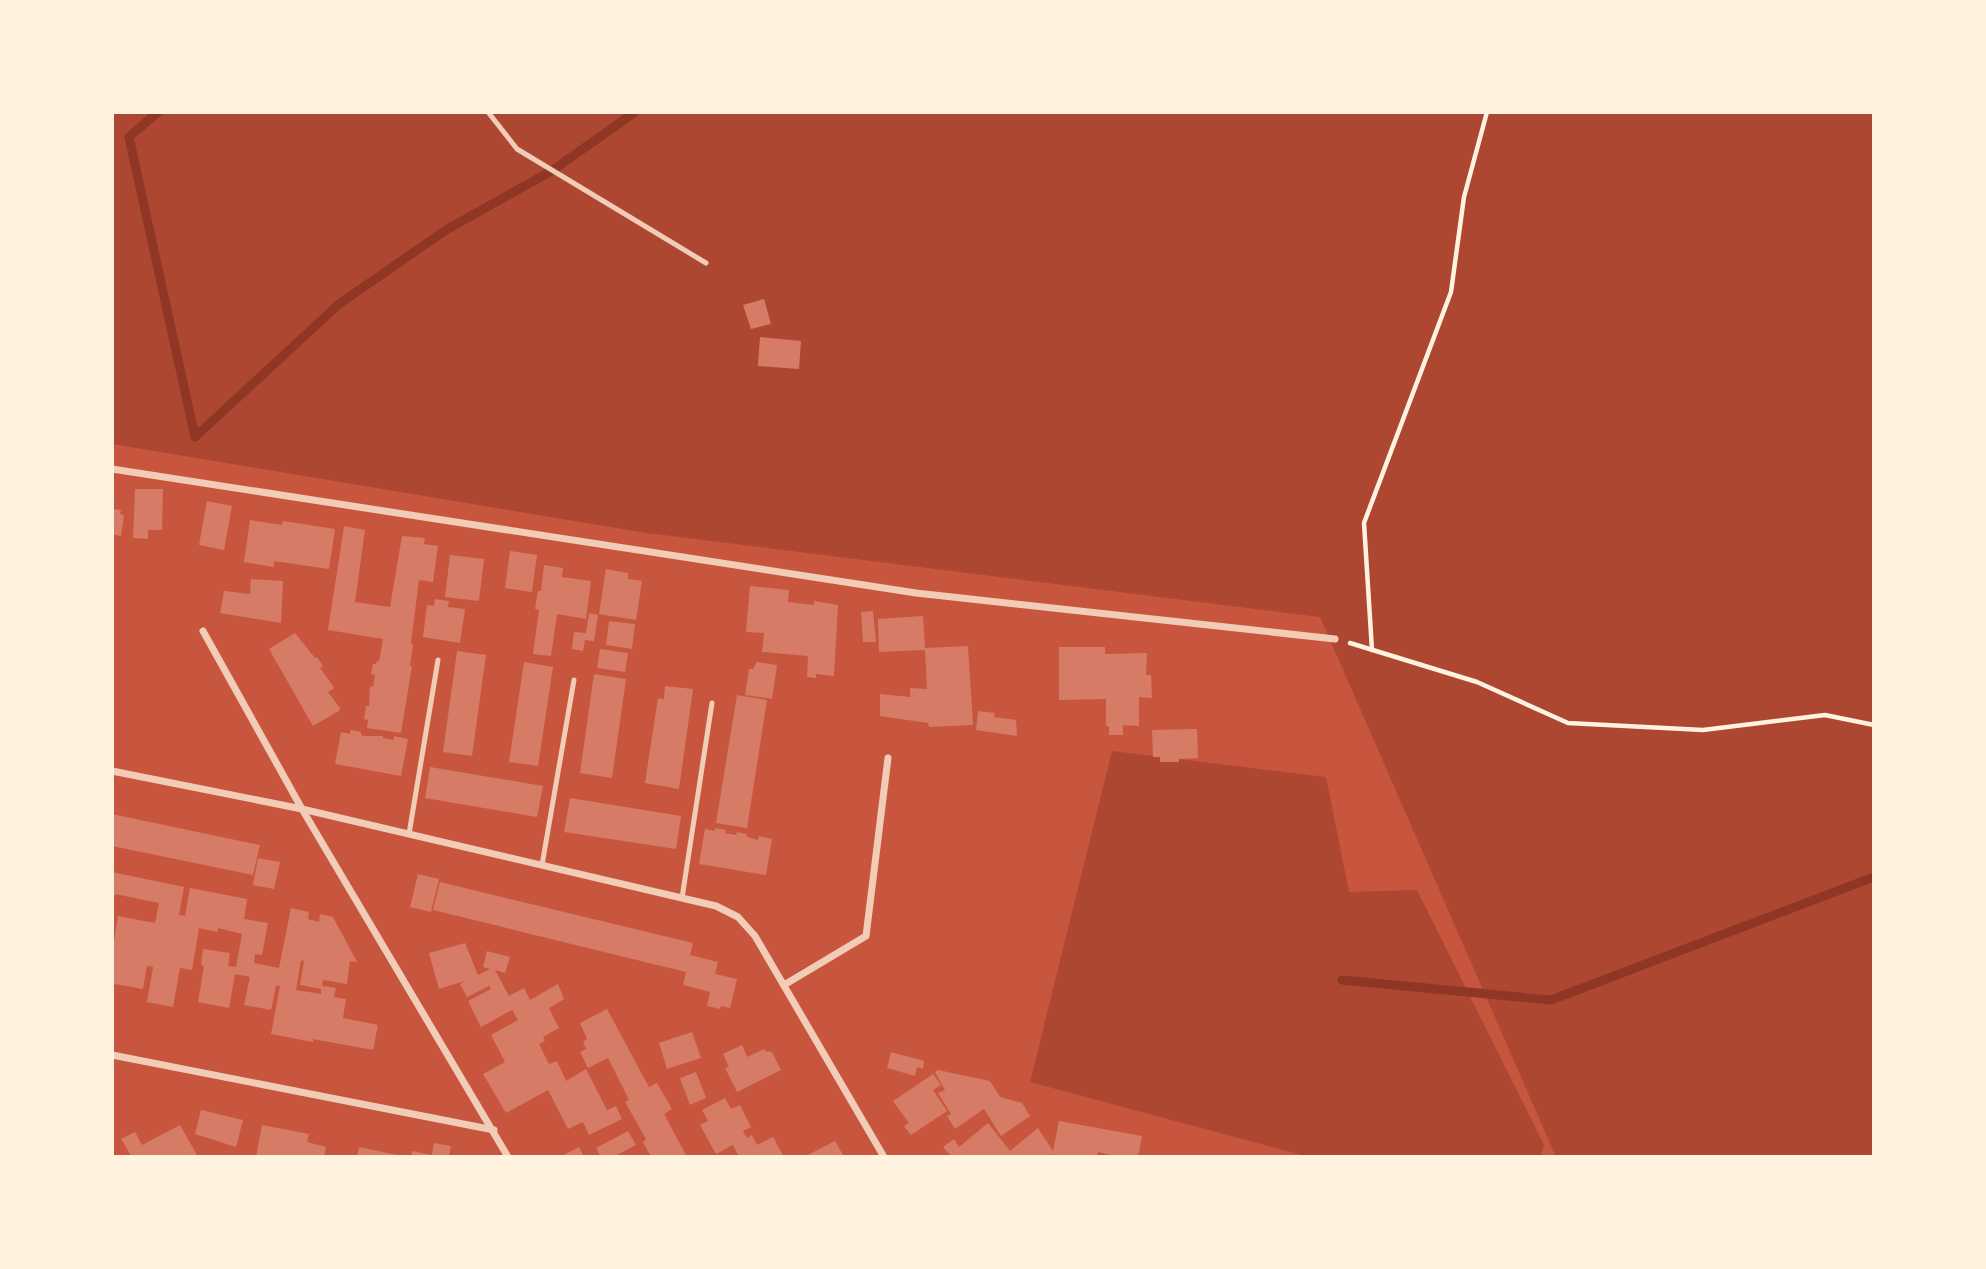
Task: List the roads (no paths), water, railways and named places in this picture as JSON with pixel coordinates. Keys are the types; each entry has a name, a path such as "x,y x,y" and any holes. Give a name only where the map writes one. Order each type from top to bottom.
{"street":[{"path":"112,469 916,593 1335,639"},
{"path":"203,631 302,809 508,1157"},
{"path":"784,985 866,936 888,758"},
{"path":"112,771 302,809 716,906 738,917 755,936 884,1157"},
{"path":"112,1055 494,1130"}],"lane":[{"path":"488,112 517,149 706,263"},
{"path":"409,834 438,660"},
{"path":"542,865 574,680"},
{"path":"682,898 712,703"}],"waterway":[{"path":"158,112 129,137 195,437 339,304 446,230 553,170 635,112"},
{"path":"1342,980 1551,1000 1874,877"}]}
